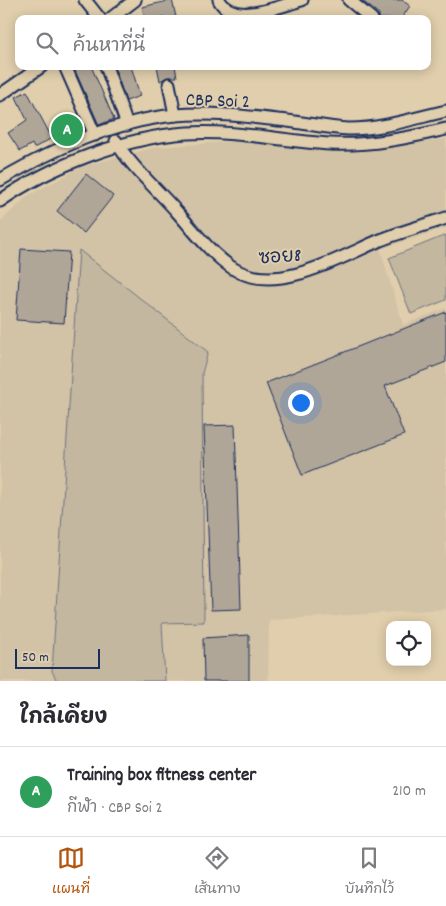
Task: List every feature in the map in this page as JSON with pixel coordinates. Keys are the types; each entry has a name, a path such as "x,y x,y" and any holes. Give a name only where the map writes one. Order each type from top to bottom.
{"street":[{"path":"86,0 97,15"},
{"path":"115,15 135,0"},
{"path":"219,0 222,6 234,12 248,14 302,0"},
{"path":"348,0 367,15"},
{"path":"0,95 36,70"},
{"path":"67,70 95,135"},
{"path":"107,70 127,125"},
{"path":"169,84 175,115"},
{"name":"CBP Soi 2","path":"0,180 36,160 95,135 127,125 175,115 204,114 349,128 373,127 446,111"},
{"name":"CBP Soi 2","path":"0,201 13,192 74,161 119,146 155,137 188,133 348,144 391,141 446,130"},
{"name":"ซอย8","path":"110,131 119,146 206,244 235,269 251,275 274,276 310,271 379,241 446,218"}],"shaded area":[{"path":"446,139 446,228 380,249 403,325 446,308 446,609 269,620 268,681 165,681 162,623 204,622 202,373 208,352 52,670 57,681 0,681 0,222 28,196 84,166 156,147 241,141 361,151"},
{"path":"446,235 446,300 411,314 389,258"},
{"path":"79,250 208,352 202,373 204,622 162,623 165,681 57,681 52,671"}],"building":[{"path":"172,0 176,15 144,15 142,7"},
{"path":"361,0 402,0 410,6 404,15 379,14"},
{"path":"75,70 93,70 114,119 99,125"},
{"path":"115,70 132,70 140,96 126,101"},
{"path":"158,70 176,70 177,77 167,77 160,81"},
{"path":"27,91 52,138 34,148 32,144 20,151 8,133 27,120 16,97"},
{"path":"86,174 113,196 84,233 57,211"},
{"path":"21,249 69,252 64,323 16,320"},
{"path":"446,312 446,362 385,386 404,435 302,475 266,383"},
{"path":"235,425 241,609 211,610 204,426"},
{"path":"249,635 249,681 204,681 203,638"}],"place":[{"name":"Training box fitness center","path":"67,130"}]}
